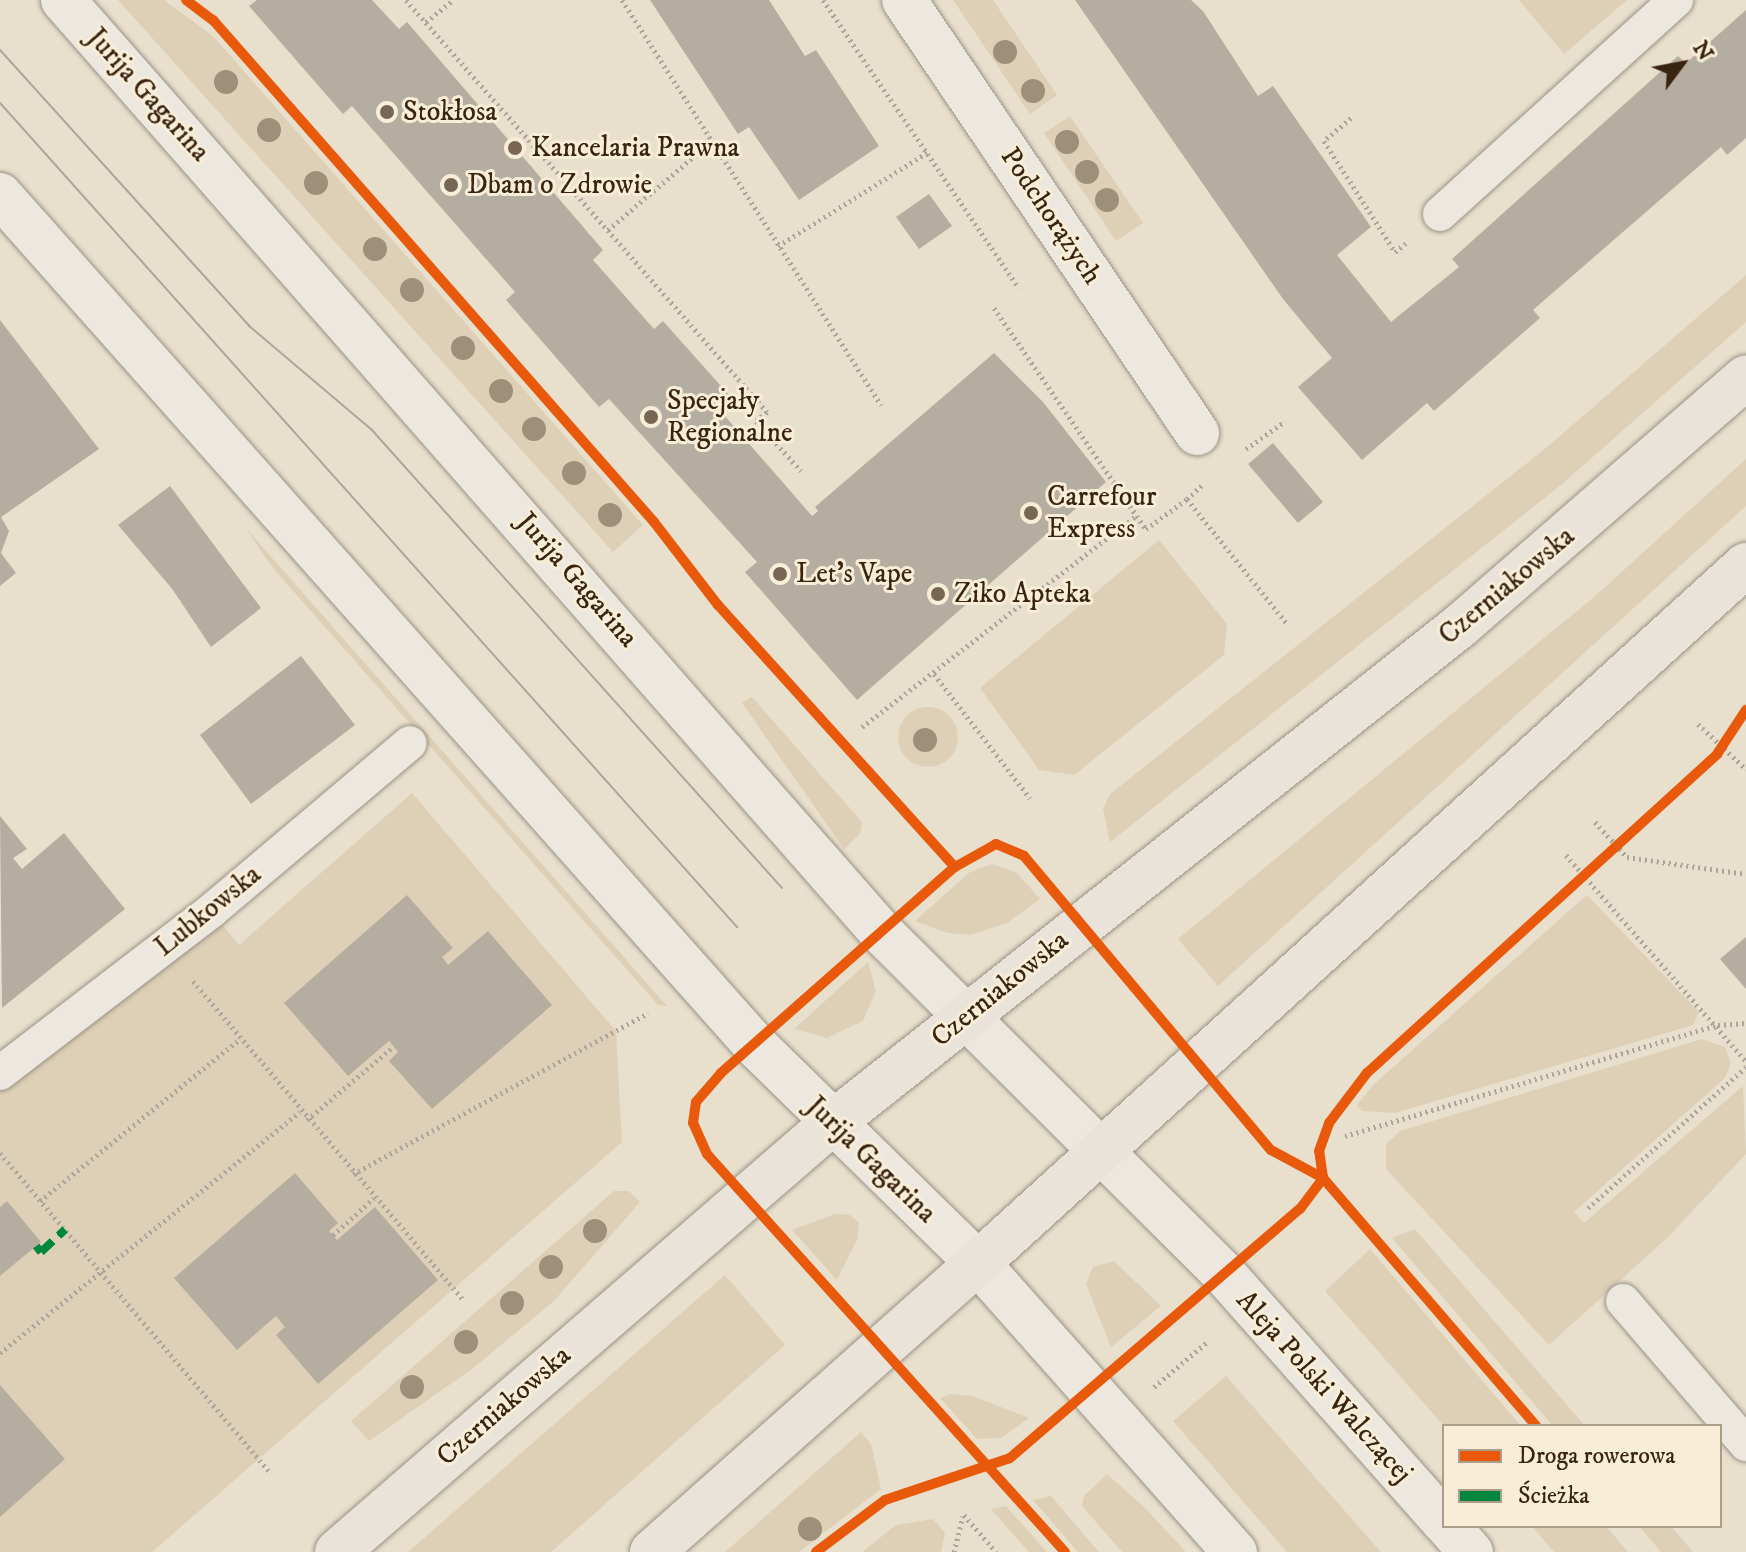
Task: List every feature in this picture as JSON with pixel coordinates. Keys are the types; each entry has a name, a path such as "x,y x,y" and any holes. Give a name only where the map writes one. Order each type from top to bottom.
{"main road":[{"name":"Jurija Gagarina","path":"63,0 633,644 845,891 965,1018 1102,1150"},
{"name":"Podchorążych","path":"904,0 1197,433"},
{"name":"Jurija Gagarina","path":"0,195 736,1024 831,1124 978,1263"},
{"name":"Czerniakowska","path":"337,1552 831,1124 1460,626 1746,377"},
{"path":"652,1552 978,1263 1746,565"},
{"name":"Aleja Polski Walczącej","path":"1102,1150 1224,1274 1442,1519"},
{"path":"978,1263 1235,1552"},
{"name":"Aleja Polski Walczącej","path":"1450,1528 1471,1552"}],"lane":[{"path":"1440,214 1676,0"},
{"name":"Lubkowska","path":"0,1073 164,947 410,743"},
{"path":"1623,1301 1746,1444"}],"path":[{"path":"406,0 767,412 756,421 801,471"},
{"path":"622,0 881,405"},
{"path":"823,0 1019,288"},
{"path":"426,22 449,1"},
{"path":"1351,118 1324,141 1395,252 1440,214"},
{"path":"608,230 712,141"},
{"path":"778,246 927,153"},
{"path":"994,308 1146,529 1187,499 1288,625"},
{"path":"862,727 1136,516"},
{"path":"934,674 1030,798"},
{"path":"1698,724 1746,769"},
{"path":"1595,822 1627,857 1746,874"},
{"path":"1607,856 1629,836"},
{"path":"1566,855 1718,1025 1746,1064 1588,1208"},
{"path":"1575,886 1597,866"},
{"path":"164,947 300,1112 464,1301"},
{"path":"353,1174 648,1013"},
{"path":"1345,1136 1718,1025 1746,1023"},
{"path":"40,1201 240,1039"},
{"path":"307,1120 394,1046"},
{"path":"0,1353 300,1112"},
{"path":"0,1153 269,1471"},
{"path":"333,1235 374,1198"},
{"path":"1144,1395 1207,1342"},
{"path":"954,1552 964,1515 996,1552"}],"shaded area":[{"path":"118,0 164,0 213,36 643,525 613,552"},
{"path":"953,0 993,0 1057,95 1030,114"},
{"path":"1519,0 1627,0 1564,54"},
{"path":"1070,116 1143,223 1116,241 1044,133"},
{"path":"1746,275 1746,322 1561,485 1110,842 1103,809 1110,794 1546,448"},
{"path":"1746,459 1746,506 1218,986 1178,939 1594,597"},
{"path":"245,527 667,1006 658,1005 272,567"},
{"path":"1159,540 1227,624 1224,655 1074,775 1039,770 980,688"},
{"path":"752,697 862,822 860,834 844,849 742,703"},
{"path":"928,707 939,709 949,716 956,726 956,748 949,758 939,765 928,767 917,765 907,758 900,748 898,737 900,726 907,716 917,709"},
{"path":"412,793 616,1031 622,1142 152,1552 0,1552 0,1073 211,911 239,945"},
{"path":"992,864 1017,873 1040,899 1007,923 970,935 947,933 915,921 970,872"},
{"path":"1587,895 1699,1012 1693,1025 1395,1113 1362,1111 1357,1105 1373,1085"},
{"path":"868,962 876,991 863,1021 827,1038 794,1029"},
{"path":"1702,1039 1725,1047 1731,1064 1725,1078 1574,1212 1584,1223 1743,1086 1746,1154 1668,1237 1549,1345 1386,1169 1386,1144 1400,1131"},
{"path":"614,1191 629,1191 640,1202 554,1301 472,1369 369,1441 351,1421"},
{"path":"835,1214 850,1215 859,1223 857,1240 837,1280 792,1230"},
{"path":"1415,1229 1583,1424 1551,1424 1392,1238"},
{"path":"1370,1249 1519,1424 1442,1424 1325,1291"},
{"path":"1114,1261 1161,1306 1111,1347 1086,1284 1093,1267"},
{"path":"725,1275 785,1345 551,1552 408,1552"},
{"path":"1226,1376 1381,1552 1287,1552 1173,1421"},
{"path":"951,1394 973,1396 1029,1418 1001,1438 977,1439 940,1398"},
{"path":"861,1432 871,1444 881,1489 799,1552 725,1552"},
{"path":"1107,1474 1144,1507 1186,1552 1122,1552 1082,1506 1084,1496"},
{"path":"1051,1496 1099,1552 1078,1552 1033,1500"},
{"path":"1006,1506 1047,1552 1029,1552 991,1509"},
{"path":"933,1519 945,1533 941,1552 862,1552 896,1525"},
{"path":"1534,1528 1608,1528 1628,1552 1554,1552"},
{"path":"1641,1528 1673,1528 1693,1552 1661,1552"}],"building":[{"path":"257,0 372,0 399,29 407,22 603,250 593,260 654,329 663,321 737,404 724,415 812,516 818,511 815,507 994,353 1043,402 1106,482 857,700 745,572 757,562 609,399 599,407 506,300 515,292 352,106 343,114 249,6"},
{"path":"650,0 769,0 805,56 816,50 879,146 799,200 749,127 738,134"},
{"path":"1075,0 1191,0 1203,11 1258,96 1273,86 1371,227 1337,255 1391,322 1459,267 1452,259 1678,56 1686,63 1746,10 1746,138 1727,155 1721,147 1533,310 1540,318 1434,411 1427,403 1362,460 1298,387 1332,358 1283,299"},
{"path":"929,194 952,226 919,249 896,217"},
{"path":"0,320 99,449 1,517 9,531 1,553 16,573 0,586"},
{"path":"1273,443 1323,502 1298,523 1248,464"},
{"path":"170,486 261,608 211,647 173,590 118,525"},
{"path":"301,656 355,725 251,804 200,735"},
{"path":"0,816 27,849 13,858 22,869 64,833 125,909 2,1008"},
{"path":"407,895 453,948 442,957 448,965 488,931 552,1005 432,1109 389,1061 398,1052 389,1041 348,1076 284,1003"},
{"path":"1746,937 1746,989 1720,959"},
{"path":"295,1173 338,1223 329,1231 337,1240 375,1207 438,1280 318,1384 276,1335 285,1327 276,1316 237,1350 174,1278"},
{"path":"7,1201 41,1242 0,1276 0,1207"},
{"path":"0,1385 65,1459 0,1517"}],"tram line":[{"path":"0,50 249,326 371,429 782,888"},
{"path":"0,103 737,927"}],"marked path":[{"path":"36,1246 41,1252 65,1230"}],"cycle path":[{"path":"186,0 213,20 654,522 718,605 955,867"},
{"path":"816,1552 885,1500 1010,1458 1300,1209 1323,1178 1319,1151 1329,1123 1367,1073 1717,754 1746,710"},
{"path":"1065,1552 707,1154 693,1123 696,1102 721,1073 955,867 996,844 1024,856 1271,1150 1323,1178 1534,1424"}],"place":[{"name":"Stokłosa","path":"387,112"},
{"name":"Kancelaria Prawna","path":"515,148"},
{"name":"Dbam o Zdrowie","path":"451,185"},
{"name":"Specjały Regionalne","path":"651,417"},
{"name":"Carrefour Express","path":"1031,513"},
{"name":"Let's Vape","path":"780,574"},
{"name":"Ziko Apteka","path":"938,594"}]}
